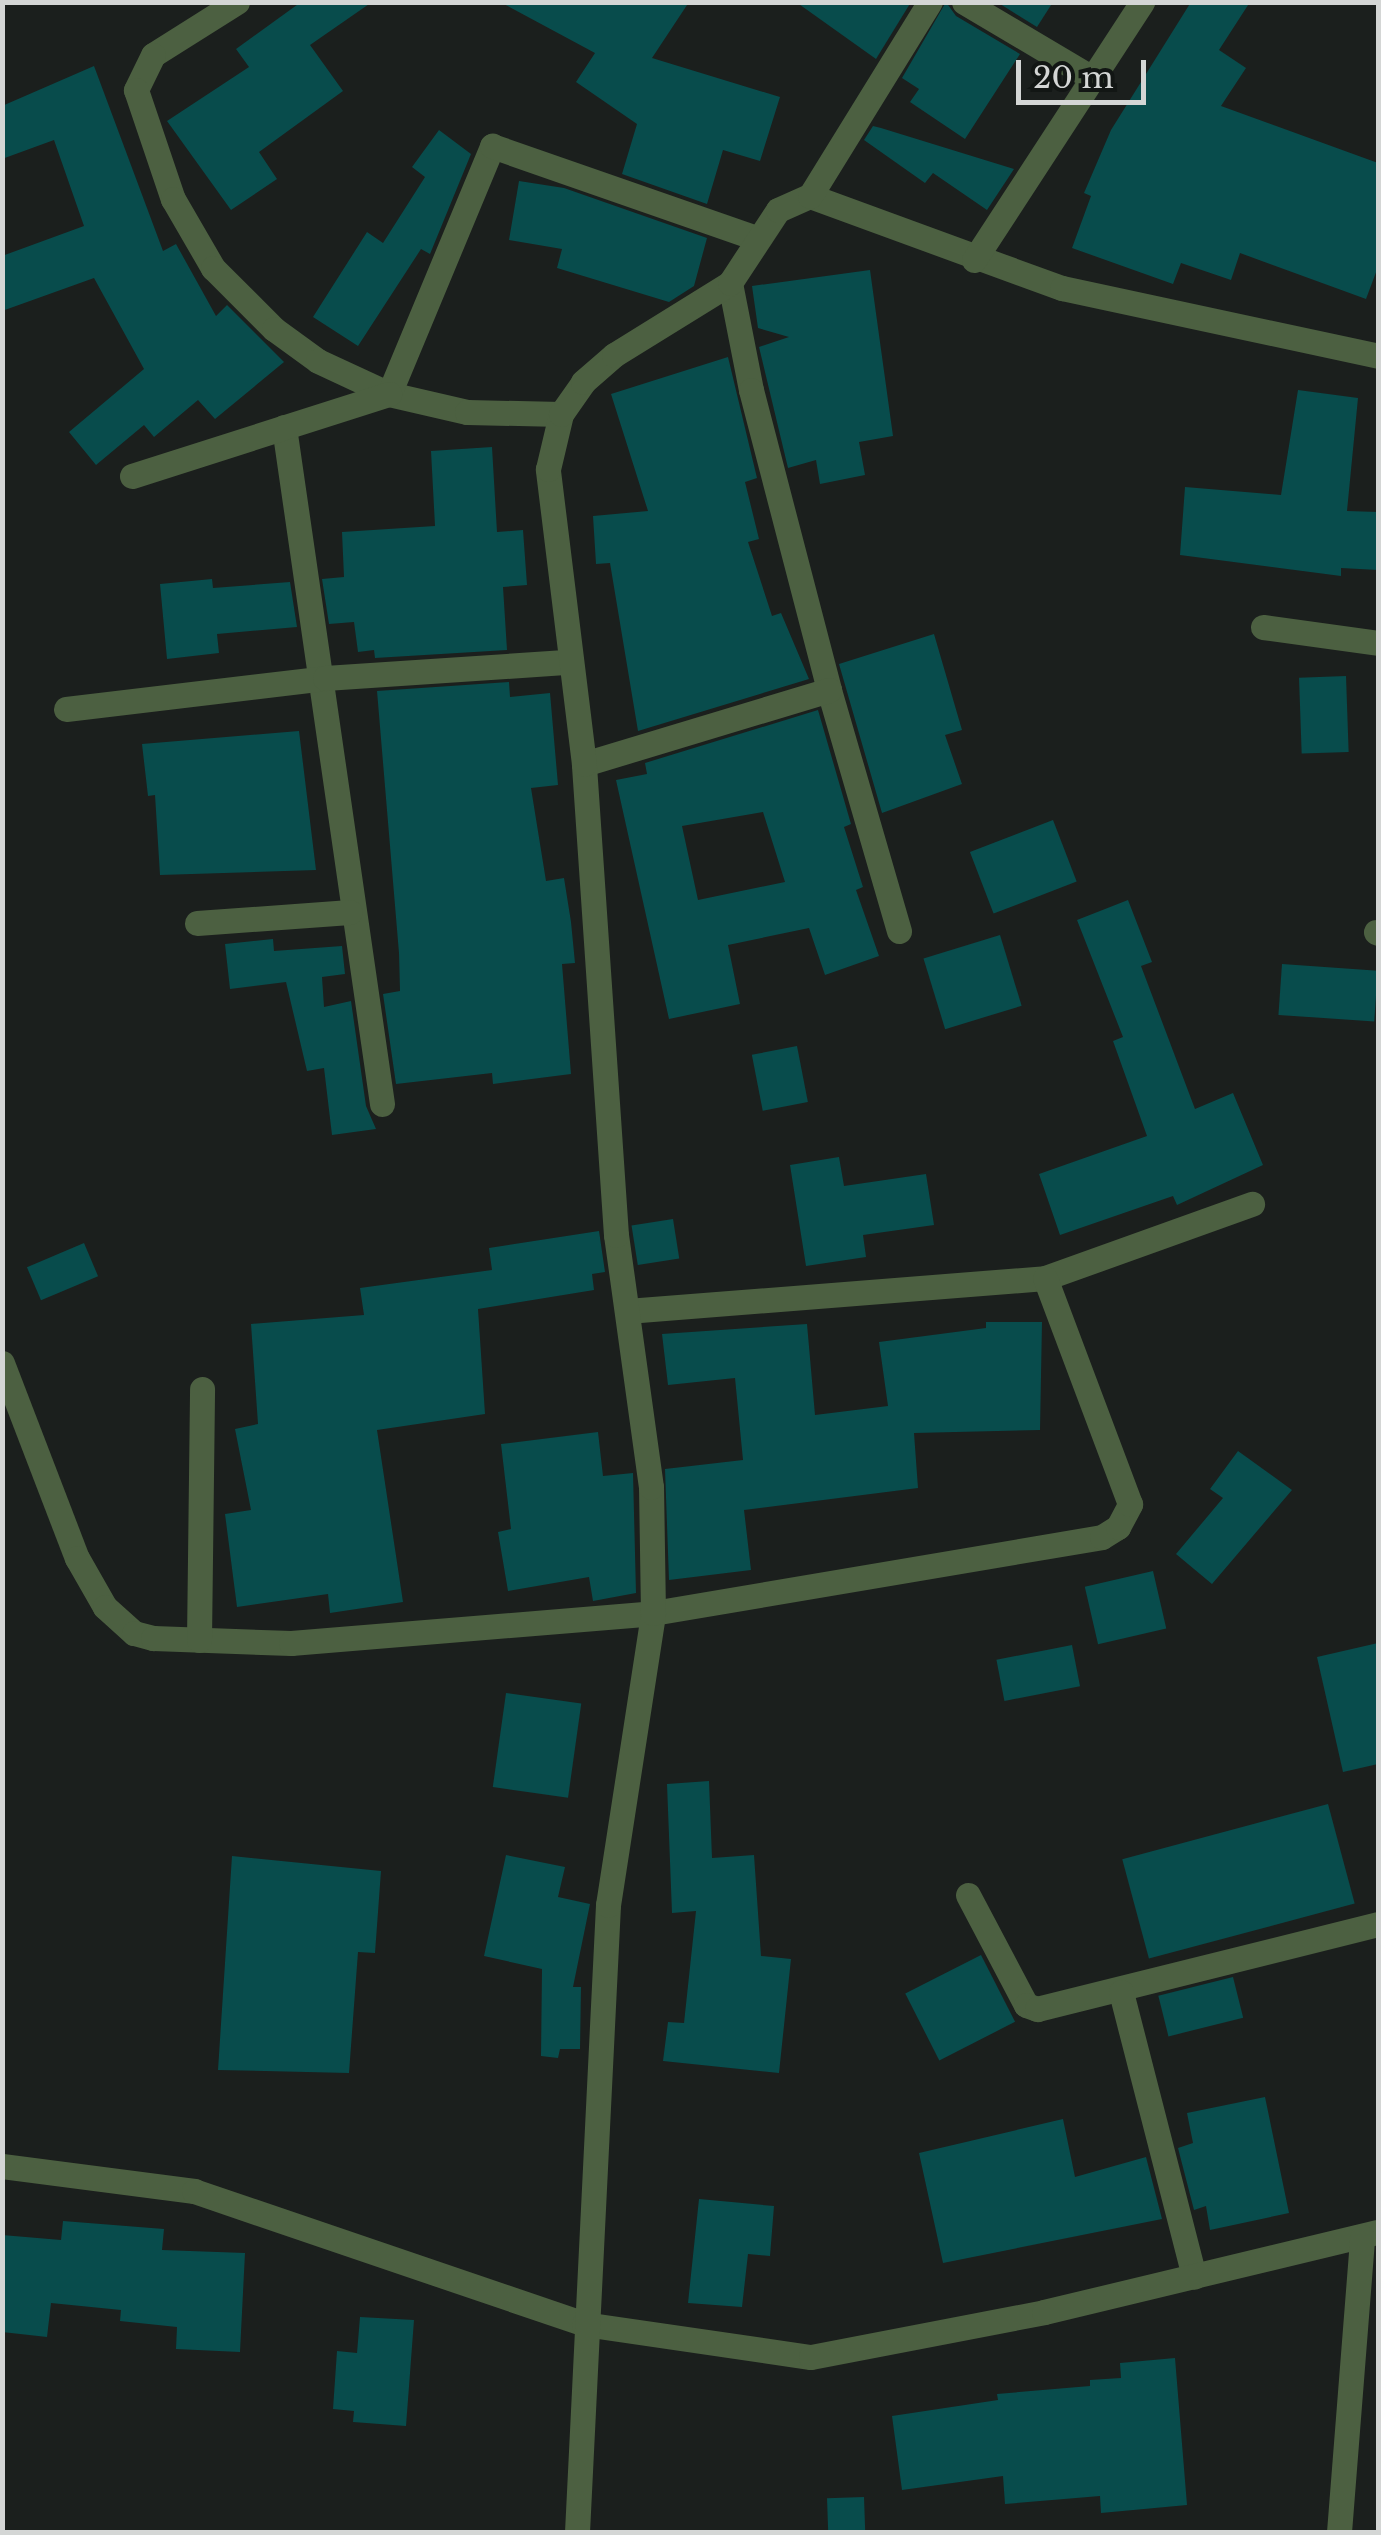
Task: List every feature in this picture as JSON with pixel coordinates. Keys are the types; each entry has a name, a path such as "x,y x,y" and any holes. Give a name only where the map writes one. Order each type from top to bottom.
{"street":[{"path":"237,2 153,54 138,76 136,90 174,198 213,268 274,329 318,362 389,394 467,412 561,414"},
{"path":"577,2532 584,2324 608,1905 653,1613 650,1487 627,1312 584,764 568,662 548,469 561,414 583,382 614,355 730,283 778,210 810,196 930,2"},
{"path":"964,2 1092,78"},
{"path":"974,260 1142,2"},
{"path":"132,476 389,394 492,146 756,238"},
{"path":"810,196 974,260 1062,288 1378,356"},
{"path":"730,283 751,390 829,690 899,931"},
{"path":"284,427 325,678 350,912 382,1104"},
{"path":"1263,627 1378,643"},
{"path":"66,709 325,678 568,662"},
{"path":"584,764 829,690"},
{"path":"197,923 350,912"},
{"path":"627,1312 1044,1278 1252,1204"},
{"path":"2,1363 77,1558 105,1607 134,1632 199,1640 291,1644 653,1613 1102,1537 1118,1527 1130,1504 1044,1278"},
{"path":"199,1640 202,1390"},
{"path":"968,1895 1030,2008 1121,1992 1378,1924"},
{"path":"1121,1992 1194,2276"},
{"path":"2,2166 194,2191 584,2324 811,2356 1194,2276 1370,2234 1340,2532"}],"building":[{"path":"301,2 372,2 310,45 343,91 259,152 277,179 231,210 167,121 249,67 236,49"},
{"path":"500,2 689,2 652,58 780,97 760,161 723,150 707,204 622,174 637,124 576,82 595,53"},
{"path":"796,2 911,2 876,59"},
{"path":"946,2 956,16 1020,54 965,139 910,102 919,89 902,78"},
{"path":"997,2 1053,2 1037,27"},
{"path":"1191,2 1250,2 1219,50 1246,68 1221,106 1378,163 1378,267 1366,299 1240,253 1231,280 1181,263 1173,284 1072,248 1091,196 1084,193 1111,130"},
{"path":"94,66 163,251 176,244 216,316 227,305 284,362 215,419 198,400 154,437 144,425 96,465 69,432 144,369 94,278 2,311 2,256 84,226 54,140 2,159 2,106"},
{"path":"873,126 1014,169 987,210 933,173 925,183 864,140"},
{"path":"439,130 471,154 430,254 421,249 358,346 313,317 367,232 383,243 425,177 412,167"},
{"path":"519,181 564,188 707,238 694,286 669,302 557,268 562,249 509,240"},
{"path":"870,270 893,436 859,442 865,475 820,484 816,460 788,468 759,347 789,337 758,328 752,286"},
{"path":"728,357 757,478 745,482 759,539 748,542 772,616 781,613 809,679 638,731 610,563 596,564 593,516 648,511 611,394"},
{"path":"1298,390 1358,398 1347,511 1378,512 1378,570 1341,568 1341,576 1180,555 1185,487 1281,495"},
{"path":"492,447 497,532 523,530 527,585 503,587 507,650 375,658 374,650 358,652 354,622 329,624 322,579 344,577 342,532 435,526 431,451"},
{"path":"212,579 213,588 290,582 297,627 217,634 219,653 167,659 160,584"},
{"path":"934,634 962,730 945,735 962,784 882,813 839,664"},
{"path":"1346,676 1349,752 1302,754 1299,678"},
{"path":"509,682 510,697 550,693 558,785 531,788 546,881 564,878 571,922 575,963 562,964 571,1074 493,1084 492,1073 396,1084 383,994 400,991 399,953 377,691"},
{"path":"818,710 851,824 844,827 863,887 856,890 879,956 825,975 809,928 728,945 740,1004 669,1019 616,780 647,774 645,763","holes":["763,812 785,882 698,900 682,826"]},
{"path":"299,731 316,870 160,875 155,795 148,796 142,744"},
{"path":"1053,820 1077,882 994,914 970,852"},
{"path":"1128,900 1152,962 1141,966 1195,1109 1233,1093 1263,1165 1177,1205 1173,1196 1060,1235 1039,1174 1147,1136 1113,1041 1123,1037 1077,920"},
{"path":"1000,935 1022,1006 945,1029 923,958"},
{"path":"273,939 274,951 342,946 345,974 322,977 324,1007 351,1001 366,1106 376,1129 332,1135 324,1068 307,1071 286,982 230,989 225,944"},
{"path":"1282,964 1378,971 1374,1022 1278,1015"},
{"path":"797,1046 808,1102 763,1111 752,1055"},
{"path":"839,1157 844,1186 926,1174 934,1225 863,1235 866,1257 806,1266 790,1165"},
{"path":"673,1219 679,1259 638,1265 632,1226"},
{"path":"599,1231 605,1272 592,1274 594,1290 478,1309 485,1414 377,1430 403,1602 330,1613 328,1594 237,1607 225,1514 251,1510 235,1429 258,1424 251,1324 364,1315 360,1288 492,1270 489,1248"},
{"path":"84,1243 98,1276 41,1300 27,1267"},
{"path":"986,1322 1042,1322 1040,1430 914,1433 918,1488 744,1510 751,1570 669,1580 665,1469 743,1460 735,1378 668,1385 662,1334 807,1324 815,1415 888,1406 879,1342 986,1328"},
{"path":"598,1432 603,1476 633,1473 636,1593 593,1601 589,1577 508,1591 498,1532 511,1529 501,1444"},
{"path":"1238,1451 1292,1490 1212,1584 1176,1554 1223,1498 1210,1489"},
{"path":"1153,1571 1166,1628 1098,1644 1085,1587"},
{"path":"1378,1643 1378,1764 1343,1772 1317,1657"},
{"path":"1072,1645 1080,1686 1004,1701 996,1660"},
{"path":"506,1693 581,1704 568,1798 493,1787"},
{"path":"709,1781 712,1858 754,1855 761,1956 791,1959 779,2073 663,2061 668,2022 684,2023 696,1911 672,1913 667,1784"},
{"path":"1328,1804 1355,1903 1149,1959 1122,1859"},
{"path":"506,1855 565,1867 558,1897 590,1904 573,1987 581,1987 580,2049 560,2049 558,2058 541,2056 542,1969 484,1956"},
{"path":"232,1856 381,1871 375,1953 358,1952 349,2073 218,2070"},
{"path":"981,1955 1015,2022 939,2060 905,1994"},
{"path":"1233,1977 1243,2018 1168,2036 1158,1996"},
{"path":"1265,2097 1289,2213 1210,2230 1206,2206 1194,2210 1178,2148 1193,2143 1187,2113"},
{"path":"1063,2119 1075,2177 1146,2157 1162,2219 943,2263 919,2153"},
{"path":"699,2199 774,2206 770,2256 748,2254 742,2307 688,2303"},
{"path":"63,2221 164,2229 162,2250 245,2253 240,2352 176,2349 177,2327 120,2321 121,2310 51,2303 47,2337 2,2332 2,2235 61,2240"},
{"path":"360,2317 414,2320 406,2426 353,2422 354,2411 333,2409 337,2351 357,2353"},
{"path":"1175,2358 1187,2505 1101,2513 1100,2496 1005,2504 1003,2476 902,2490 892,2416 998,2400 997,2394 1090,2386 1090,2380 1121,2378 1120,2363"},
{"path":"864,2497 865,2532 828,2532 827,2498"}]}
